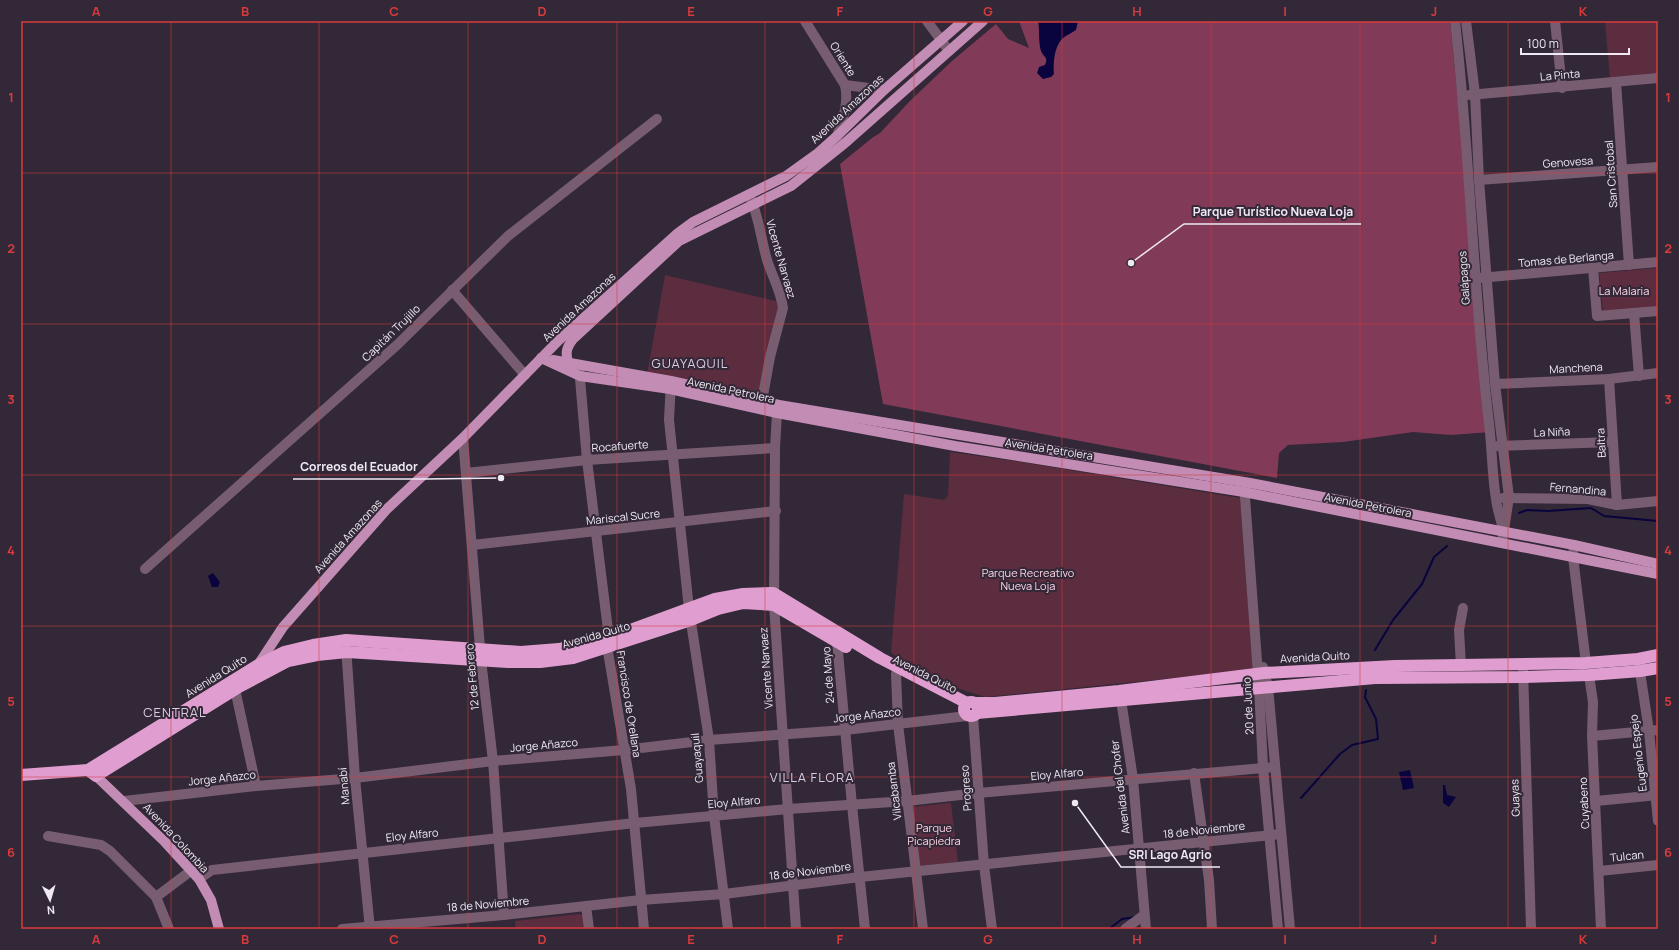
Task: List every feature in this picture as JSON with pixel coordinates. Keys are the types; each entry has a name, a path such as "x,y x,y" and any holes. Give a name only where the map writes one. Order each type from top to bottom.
{"highway":[{"name":"Avenida Quito","path":"690,615 715,598 743,594 773,593 839,638 896,674 971,710 1120,696 1375,678 1523,671 1586,663 1639,665 1658,668"},
{"name":"Avenida Quito","path":"92,773 258,665 284,652 313,645 481,654 559,649 608,642 690,615 743,603 774,605 880,658 971,710"},
{"name":"Avenida Quito","path":"92,773 235,689 288,661 317,655 346,646"},
{"name":"Avenida Quito","path":"1120,696 1261,673 1359,667 1461,666 1589,675 1639,665 1658,655"},
{"path":"21,776 92,773"}],"main road":[{"name":"Avenida Amazonas","path":"258,665 283,627 387,509 463,438 541,358 678,233 693,222 786,176 837,136 884,90 963,21"},
{"name":"Avenida Amazonas","path":"568,362 566,350 573,339 679,241 791,186 826,159 983,21"},
{"name":"Avenida Petrolera","path":"541,358 579,364 778,409 955,446 1247,488 1503,531 1658,564"},
{"name":"Avenida Petrolera","path":"541,358 580,376 671,385 762,401 778,409"},
{"name":"Avenida Petrolera","path":"1247,488 1502,543 1658,574"},
{"name":"Avenida Colombia","path":"92,773 124,801 200,879 211,900 219,929"}],"street":[{"name":"Oriente","path":"805,21 845,85 848,97 845,113 837,136"},
{"path":"927,21 949,51"},
{"name":"Galápagos","path":"1456,21 1464,95 1484,385 1492,446 1496,498 1503,531"},
{"name":"Galápagos","path":"1466,21 1474,94 1486,278 1495,384 1509,497 1502,543"},
{"path":"1555,21 1562,88"},
{"name":"La Pinta","path":"1464,95 1562,88 1658,78"},
{"name":"San Cristobal","path":"1616,82 1629,265"},
{"path":"845,85 884,90"},
{"name":"Capitán Trujillo","path":"144,569 345,392 397,344 508,236 658,119"},
{"name":"Genovesa","path":"1479,180 1658,168"},
{"name":"Vicente Narvaez","path":"749,194 754,205 761,240 782,300 783,308 770,357 762,401"},
{"name":"Tomas de Berlanga","path":"1476,278 1658,262"},
{"path":"1593,268 1597,316 1658,311"},
{"path":"452,290 525,375"},
{"path":"1634,313 1639,376"},
{"name":"Francisco de Orellana","path":"579,364 608,642 635,823 644,929"},
{"name":"Manchena","path":"1495,384 1609,379 1658,373"},
{"name":"Baltra","path":"1609,379 1617,505"},
{"name":"Guayaquil","path":"671,385 669,420 690,615 709,740 714,816 728,929"},
{"name":"Vicente Narvaez","path":"778,409 775,448 776,511 773,593 796,929"},
{"name":"12 de Febrero","path":"463,438 481,654 493,761 504,915"},
{"name":"La Niña","path":"1492,446 1613,442"},
{"name":"Rocafuerte","path":"466,473 588,460 775,448"},
{"name":"20 de Junio","path":"1247,488 1261,673 1275,767 1290,929"},
{"name":"Fernandina","path":"1496,498 1509,497 1588,500 1617,505 1658,502"},
{"name":"Mariscal Sucre","path":"472,545 776,511"},
{"path":"1574,545 1573,557 1586,663"},
{"path":"1461,666 1460,630 1463,608"},
{"name":"24 de Mayo","path":"839,638 845,730 865,929"},
{"name":"Manabí","path":"346,646 355,778 370,928"},
{"name":"Eugenio Espejo","path":"1639,665 1653,730 1658,821"},
{"name":"Guayas","path":"1523,671 1531,929"},
{"name":"Vilcabamba","path":"896,674 898,724 922,929"},
{"name":"Cuyabeno","path":"1589,675 1592,702 1592,736 1601,929"},
{"name":"20 de Junio","path":"1263,687 1263,767 1278,929"},
{"path":"235,689 256,786"},
{"name":"Avenida del Chofer","path":"1120,696 1132,779 1146,929"},
{"name":"Jorge Añazco","path":"124,801 256,786 355,778 493,761 624,750 709,740 845,730 898,724 971,710"},
{"name":"Progreso","path":"971,710 984,865 992,929"},
{"path":"1592,736 1653,730"},
{"name":"Eloy Alfaro","path":"200,879 212,870 499,837 788,809 907,801 1194,773 1275,767"},
{"path":"1194,773 1209,880 1212,929"},
{"path":"1596,801 1657,795"},
{"name":"18 de Noviembre","path":"342,929 370,928 641,900 724,894 860,877 1139,849 1269,834 1281,834"},
{"path":"48,836 100,845 110,851 156,897 168,929"},
{"name":"Tulcan","path":"1599,871 1658,865"},
{"path":"156,897 192,870"},
{"path":"586,906 589,929"},
{"path":"1125,929 1144,914"}],"green space":[{"path":"1605,21 1658,21 1658,76 1610,80"},
{"name":"La Malaria","path":"1658,268 1658,308 1603,313 1599,273"},
{"path":"665,275 780,302 761,397 647,374"},
{"name":"Parque Recreativo Nueva Loja","path":"950,452 1021,462 1240,498 1253,670 985,697 957,688 897,658 891,652 904,494 944,500 948,496"},
{"name":"Parque Picapiedra","path":"951,803 958,862 918,866 911,807"},
{"path":"579,914 585,916 586,929 516,929 515,921"}],"shaded area":[{"path":"1019,21 1450,21 1491,432 1451,435 1413,432 1343,442 1288,445 1279,453 1277,478 883,404 840,164 880,133 910,101 952,61 996,24 1008,39 1029,48"},
{"path":"1038,21 1078,21 1076,30 1059,42 1057,46 1054,61 1054,74 1051,77 1043,79 1037,73 1039,67 1045,65 1046,60 1040,47"},
{"path":"213,573 220,582 218,587 212,587 208,576"},
{"path":"1410,770 1414,788 1403,790 1399,772"},
{"path":"1443,785 1445,785 1447,795 1456,797 1449,807 1443,803"}],"waterway":[{"path":"1519,513 1527,510 1548,511 1591,508 1604,516 1658,521"},
{"path":"1375,650 1393,620 1422,584 1434,557 1447,546"},
{"path":"1301,798 1340,754 1352,745 1378,739 1376,719 1365,697 1366,690"},
{"path":"1109,929 1122,919 1136,917"}],"place":[{"name":"Parque Turístico Nueva Loja","path":"1131,263"},
{"name":"Correos del Ecuador","path":"501,478"},
{"name":"SRI Lago Agrio","path":"1075,803"}],"district":[{"name":"GUAYAQUIL","path":"690,363"},
{"name":"CENTRAL","path":"175,712"},
{"name":"VILLA FLORA","path":"812,777"}]}
